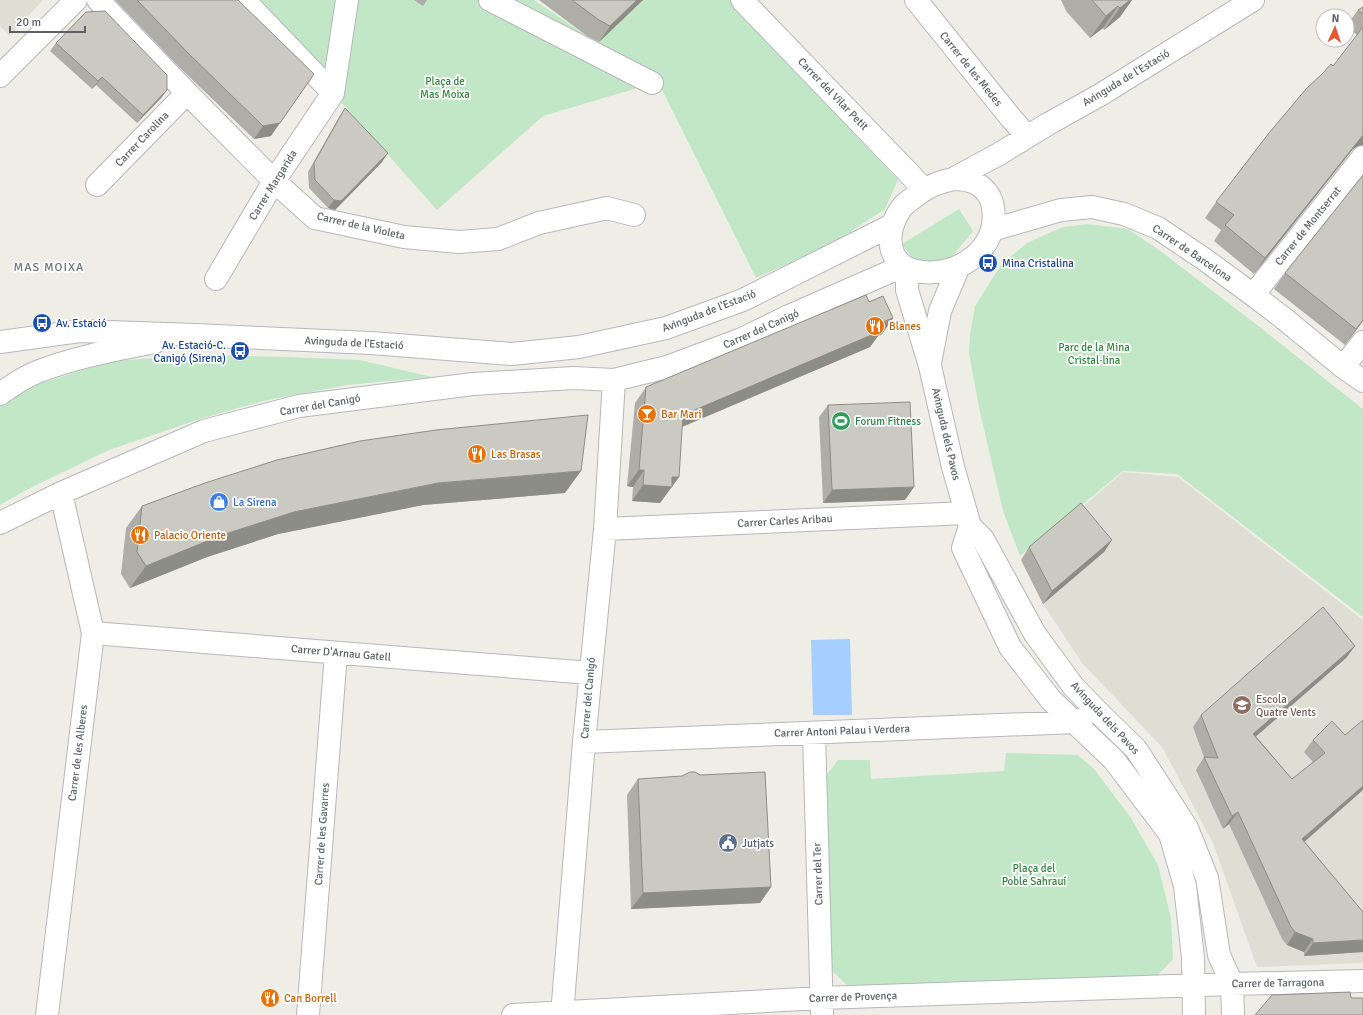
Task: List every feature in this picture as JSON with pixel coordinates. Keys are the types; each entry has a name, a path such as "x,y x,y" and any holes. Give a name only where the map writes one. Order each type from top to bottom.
{"street":[{"path":"0,76 76,0"},
{"name":"Carrer de la Violeta","path":"98,0 274,181 315,218 404,237 459,242 498,239 539,223 607,208 634,215"},
{"path":"244,0 333,93"},
{"path":"333,93 347,0"},
{"path":"490,0 652,83"},
{"name":"Carrer del Vilar Petit","path":"742,0 924,189"},
{"name":"Carrer de les Medes","path":"916,0 1027,136"},
{"name":"Avinguda de l'Estació","path":"953,179 1100,95 1253,0"},
{"name":"Carrer Carolina","path":"97,185 187,93"},
{"name":"Carrer Margarida","path":"216,280 274,181 333,93"},
{"path":"992,201 986,190 976,183 965,180 953,179 939,182 924,189 903,206 892,225 890,240 892,252 896,259 905,267 922,272 941,273 959,266 974,257 988,241 992,230 994,216 992,201 994,173 999,154"},
{"name":"Carrer de Montserrat","path":"1253,295 1363,157"},
{"name":"Carrer de Barcelona","path":"992,230 1061,210 1092,207 1124,214 1158,228 1204,259 1282,317 1343,367 1363,381"},
{"name":"Avinguda de l'Estació","path":"0,342 80,332 196,335 371,343 512,354 579,347 666,328 743,300 892,225"},
{"name":"Avinguda dels Pavos","path":"930,366 940,311 959,266"},
{"name":"Avinguda dels Pavos","path":"905,267 907,290 930,366 968,519 983,539 1035,634 1073,686 1136,749 1187,828 1207,878 1219,955 1232,984 1233,1015"},
{"name":"Carrer del Canigó","path":"0,523 61,493 204,431 299,406 408,391 472,384 573,378 614,380 667,367 742,339 789,316 905,267"},
{"name":"Avinguda de l'Estació","path":"0,394 36,372 66,362 98,353 196,335"},
{"path":"1343,367 1363,342"},
{"name":"Avinguda de l'Estació","path":"512,354 573,378"},
{"name":"Carrer del Canigó","path":"561,1014 590,673 605,529 614,380"},
{"name":"Carrer de les Alberes","path":"47,1015 93,633 61,493"},
{"name":"Avinguda dels Pavos","path":"968,519 963,548 1010,647 1052,700 1114,760 1170,834 1185,886 1193,958 1194,1015"},
{"name":"Carrer Carles Aribau","path":"605,529 968,519"},
{"name":"Carrer D'Arnau Gatell","path":"93,633 590,673"},
{"name":"Carrer de les Gavarres","path":"308,1015 336,653"},
{"name":"Carrer Antoni Palau i Verdera","path":"584,742 1075,722 1099,713"},
{"name":"Carrer del Ter","path":"814,733 821,1006"},
{"name":"Carrer de Tarragona","path":"1193,986 1363,981"},
{"name":"Carrer de Provença","path":"513,1015 821,1006 1193,986"}],"shaded area":[{"path":"0,0 43,0 10,36 0,26"},
{"name":"Escola Quatre Vents","path":"1123,472 1178,477 1363,620 1363,963 1257,967 1213,843 1162,747 1082,663 1043,604 1021,560"}],"green space":[{"name":"Plaça de Mas Moixa","path":"256,0 534,0 597,43 643,0 730,0 898,180 885,209 832,244 756,278 658,82 543,116 437,210 333,93"},
{"path":"959,209 973,231 951,258 931,263 917,260 910,255 902,244"},
{"name":"Parc de la Mina Cristal·lina","path":"1088,224 1128,229 1159,250 1252,321 1363,409 1363,617 1177,474 1123,471 1020,556 1003,511 980,412 969,354 970,335 975,306 1001,265 1027,243 1063,227"},
{"path":"202,355 360,360 432,377 347,385 263,401 203,418 109,450 28,489 0,505 0,406 35,385 112,361"},
{"name":"Plaça del Poble Sahrauí","path":"1006,753 1078,755 1094,769 1131,818 1158,865 1171,918 1173,959 1156,977 851,989 826,965 822,781 838,760 870,760 871,779 1004,771"}],"water":[{"path":"850,639 852,715 813,715 811,640"}],"building":[{"path":"137,0 238,0 314,74 280,123 263,126 188,53"},
{"path":"572,0 637,0 610,26 599,20"},
{"path":"1092,0 1130,0 1120,8 1118,6 1106,16"},
{"path":"1363,7 1363,14 1358,10"},
{"path":"105,11 167,75 167,90 143,115 102,77 98,81 56,43 86,12"},
{"path":"1363,27 1363,135 1265,258 1225,225 1234,215 1216,202 1269,133 1306,89 1331,64 1333,66 1347,48 1355,48 1355,37"},
{"path":"345,108 388,153 341,201 334,200 315,180 314,163"},
{"path":"1363,175 1363,320 1356,329 1285,273"},
{"path":"866,295 869,302 883,296 893,318 878,324 881,331 683,415 679,477 672,477 672,487 643,485 644,470 639,470 646,387"},
{"path":"910,402 914,487 832,490 828,405"},
{"path":"588,415 581,471 438,483 294,512 222,535 146,566 137,552 142,506 205,483 277,460 360,441 436,430"},
{"path":"1081,503 1112,540 1052,591 1029,547"},
{"path":"1323,607 1355,646 1253,734 1292,779 1325,753 1313,740 1332,721 1345,735 1363,720 1363,786 1302,839 1363,912 1363,940 1313,943 1313,939 1295,932 1291,927 1238,812 1232,816 1204,757 1218,758 1201,715"},
{"path":"690,772 695,772 700,775 765,772 771,887 643,893 638,779 682,776"},
{"path":"1350,992 1351,998 1363,998 1363,1015 1255,1015 1272,995"}],"place":[{"name":"Mina Cristalina","path":"988,263"},
{"name":"Av. Estació","path":"42,323"},
{"name":"Blanes","path":"875,326"},
{"name":"Av. Estació-C. Canigó (Sirena)","path":"240,351"},
{"name":"Bar Mari","path":"647,414"},
{"name":"Forum Fitness","path":"841,421"},
{"name":"Las Brasas","path":"477,454"},
{"name":"La Sirena","path":"219,502"},
{"name":"Palacio Oriente","path":"140,535"},
{"name":"Escola Quatre Vents","path":"1242,705"},
{"name":"Jutjats","path":"728,843"},
{"name":"Can Borrell","path":"270,998"}],"district":[{"name":"MAS MOIXA","path":"49,267"}]}
